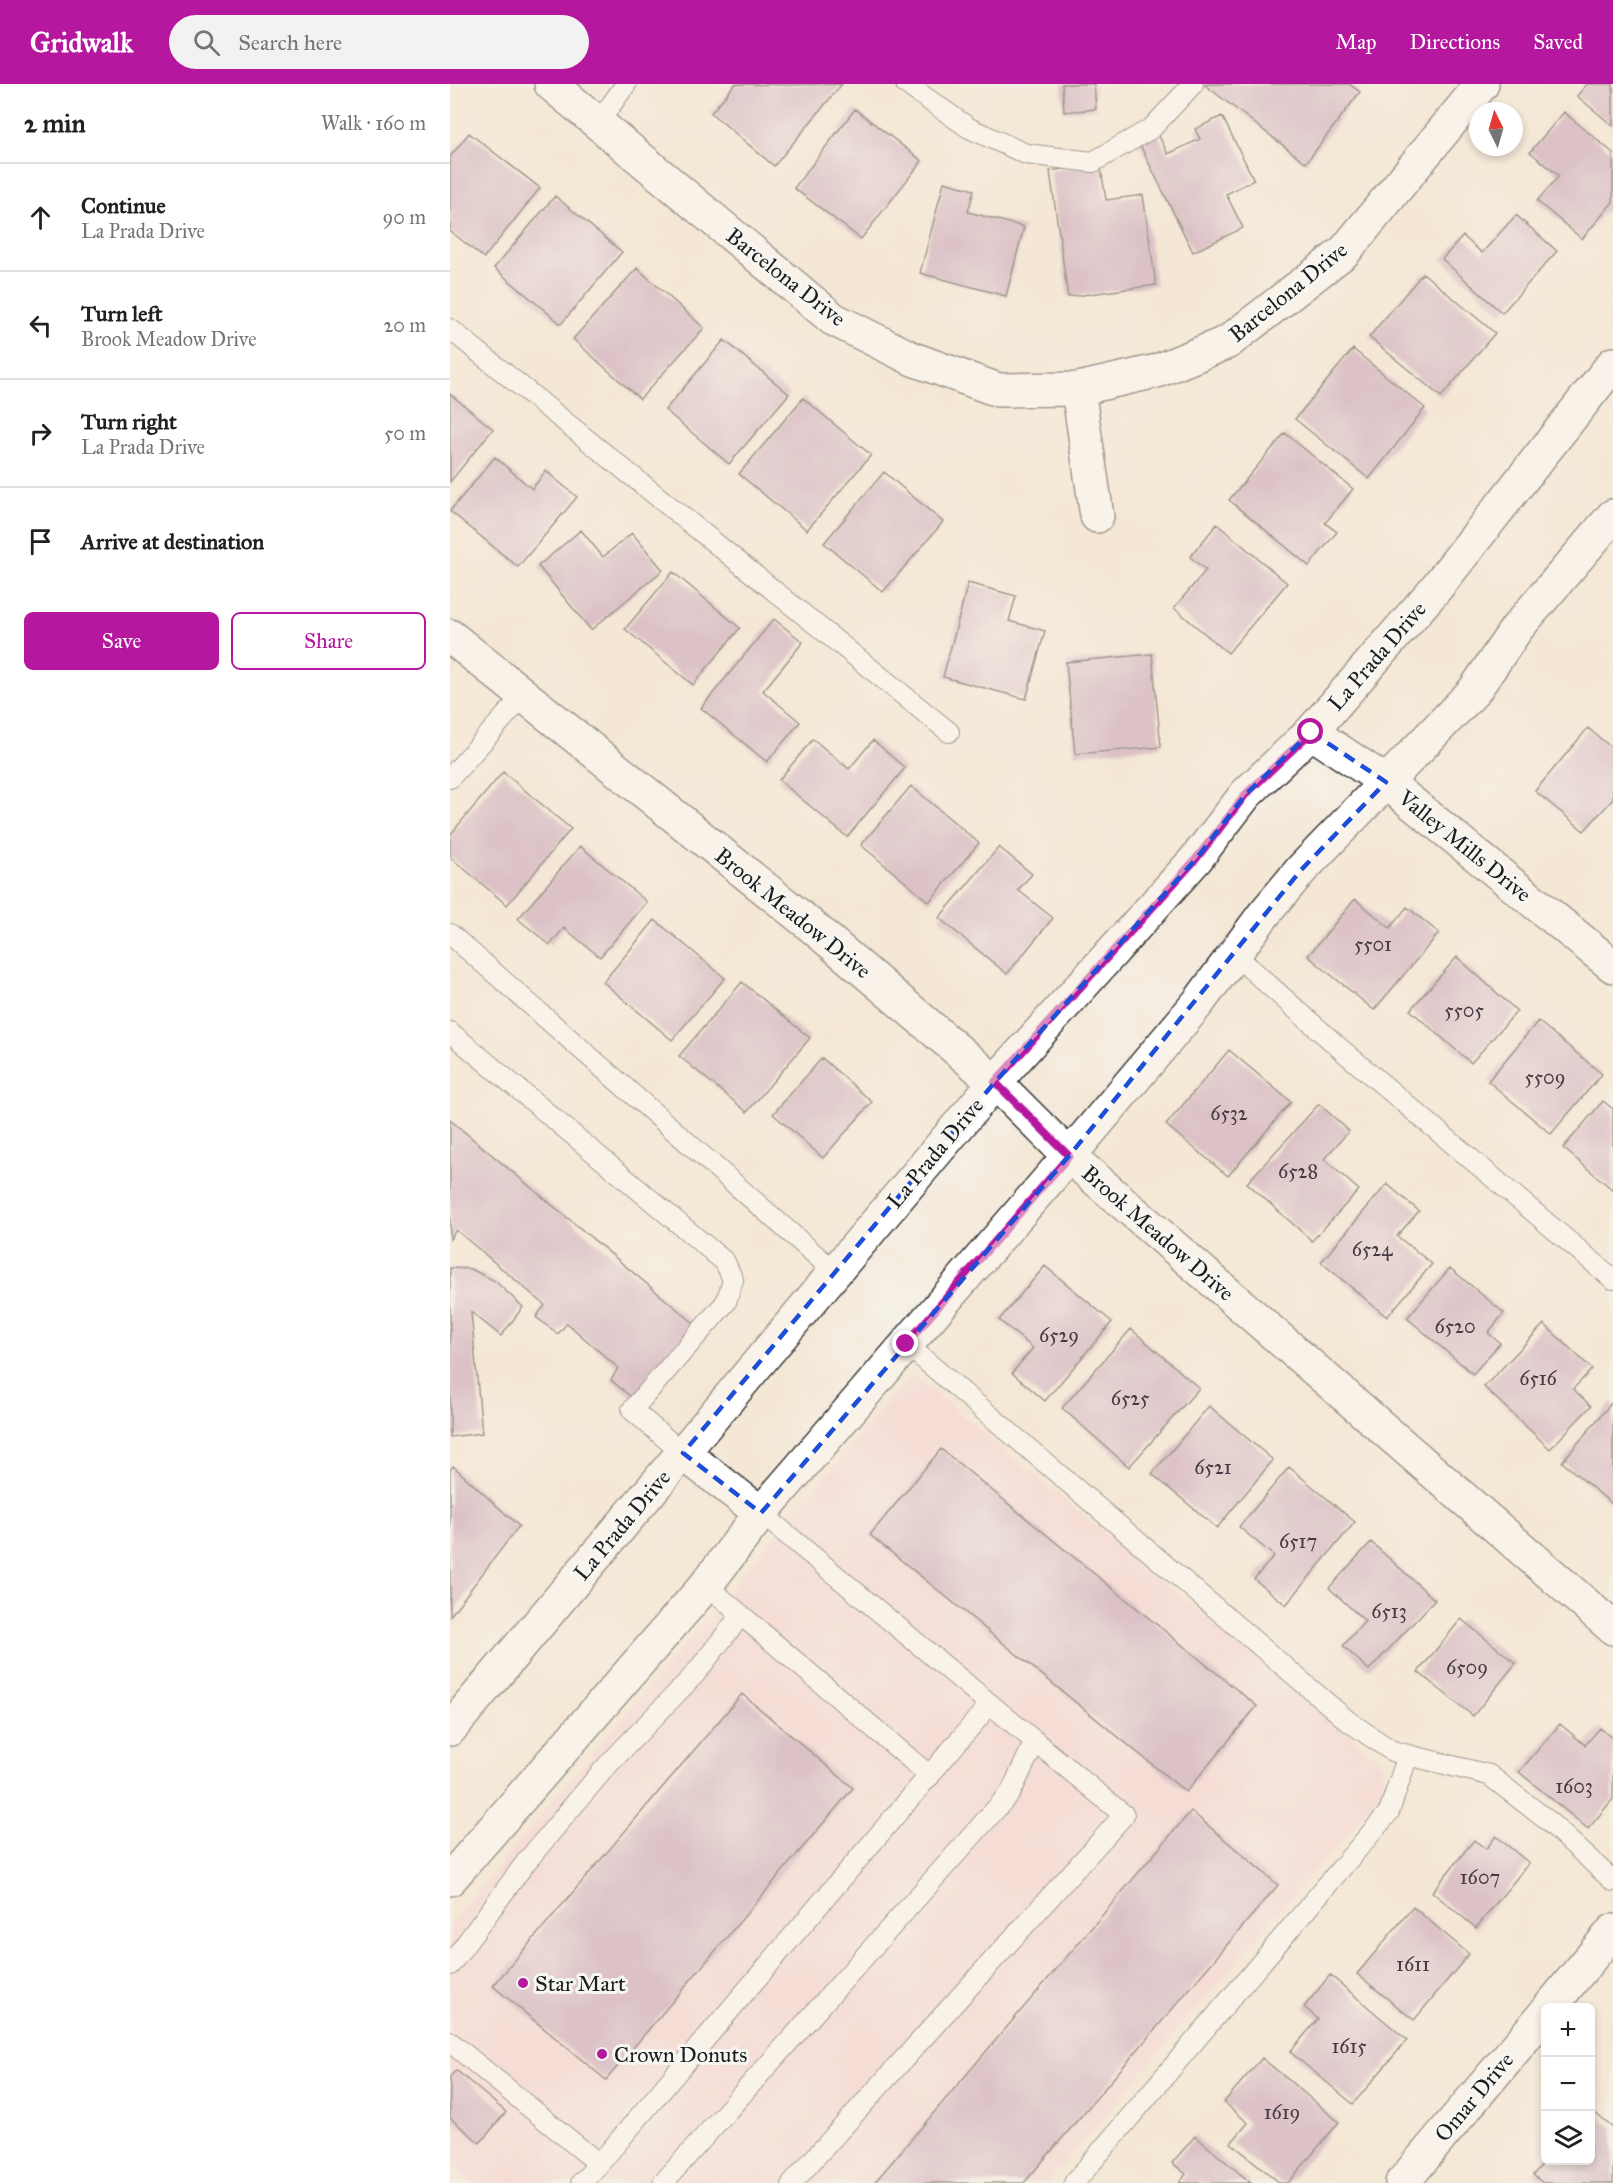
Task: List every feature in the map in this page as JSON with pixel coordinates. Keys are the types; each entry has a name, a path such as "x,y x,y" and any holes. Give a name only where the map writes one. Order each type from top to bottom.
{"main road":[{"name":"Barcelona Drive","path":"551,84 833,319 913,359 998,390 1078,388 1157,371 1228,342 1344,252 1482,84"},
{"name":"La Prada Drive","path":"450,1729 995,1082 1196,859 1246,794 1311,732 1436,588 1613,364"},
{"path":"1078,388 1097,516"},
{"path":"450,1879 706,1585 761,1514 1069,1156 1198,1003 1301,870 1474,691 1517,628 1613,516"},
{"name":"Brook Meadow Drive","path":"450,636 808,923 995,1082 1069,1156 1613,1628"},
{"name":"Valley Mills Drive","path":"1311,732 1386,782 1613,966"},
{"path":"683,1453 761,1514"},
{"path":"1552,2003 1613,1931"},
{"name":"Omar Drive","path":"1402,2183 1541,2017"}],"lane":[{"path":"598,123 626,84"},
{"path":"906,84 969,128 1026,154 1093,162 1152,128 1193,84"},
{"path":"450,329 949,732"},
{"path":"450,778 524,695"},
{"path":"450,934 835,1272"},
{"path":"1234,954 1343,1051 1613,1279"},
{"path":"450,1032 725,1262 733,1280 726,1302 632,1410 683,1453"},
{"path":"906,1344 1348,1721 1392,1751 1489,1775 1547,1820 1613,1881"},
{"path":"761,1514 1124,1815 792,2183"},
{"path":"706,1585 930,1776"},
{"path":"450,1965 526,1862 604,1769 695,1674 741,1615"},
{"path":"581,2183 990,1704"},
{"path":"663,2183 1011,1792 1035,1741"},
{"path":"1074,2183 1389,1812 1408,1755"},
{"path":"450,2042 599,2164"}],"highlighted area":[{"path":"1311,732 1386,782 1301,870 1069,1156 761,1513 683,1453 995,1082 1196,859 1246,794"}],"shaded area":[{"path":"911,1373 1382,1762 1384,1789 1047,2183 471,2183 450,2163 450,1924"}],"building":[{"path":"735,84 842,84 774,166 711,113"},
{"path":"1062,84 1094,84 1096,109 1064,112"},
{"path":"1206,84 1349,84 1360,92 1306,163"},
{"path":"1587,84 1613,84 1613,126 1577,96"},
{"path":"855,109 922,161 861,239 794,188"},
{"path":"1564,112 1613,153 1613,202 1582,239 1537,201 1559,176 1530,152"},
{"path":"1222,116 1254,180 1226,194 1243,228 1193,252 1138,141 1157,132 1168,154 1200,139 1195,129"},
{"path":"469,133 540,188 484,258 450,231 450,157"},
{"path":"1100,163 1106,200 1143,195 1156,285 1068,297 1050,171"},
{"path":"944,182 974,190 968,212 1024,227 1006,296 920,273"},
{"path":"555,196 622,252 561,324 494,268"},
{"path":"1516,215 1557,251 1502,313 1442,259 1463,236 1482,253"},
{"path":"637,268 704,328 640,399 573,339"},
{"path":"1423,273 1495,333 1441,397 1369,337"},
{"path":"724,340 789,394 729,464 665,410"},
{"path":"1353,349 1425,408 1369,479 1295,419"},
{"path":"450,394 493,429 450,482"},
{"path":"803,398 871,455 807,530 739,474"},
{"path":"1285,433 1353,489 1325,523 1337,532 1309,566 1229,500"},
{"path":"495,457 532,489 546,471 577,497 518,567 450,511"},
{"path":"884,472 943,522 883,592 824,543"},
{"path":"1217,524 1287,583 1228,653 1174,608 1206,570 1190,557"},
{"path":"581,530 603,557 632,533 663,570 591,630 538,566"},
{"path":"673,572 740,628 693,685 625,629"},
{"path":"968,583 1016,596 1009,621 1045,631 1026,699 943,677"},
{"path":"774,619 803,642 763,691 800,722 767,762 701,708"},
{"path":"1152,654 1161,747 1075,754 1066,662"},
{"path":"1588,728 1613,749 1613,799 1584,831 1535,791"},
{"path":"813,739 849,769 873,740 905,768 847,837 779,780"},
{"path":"503,772 571,829 507,905 450,857 450,835"},
{"path":"911,786 979,843 929,902 861,845"},
{"path":"580,846 647,902 600,957 564,928 550,945 518,919"},
{"path":"999,847 1032,874 1018,890 1053,918 1007,974 939,918"},
{"path":"1355,899 1390,928 1407,907 1439,933 1374,1010 1308,956"},
{"path":"655,920 725,978 672,1040 603,982"},
{"path":"1457,957 1517,1011 1471,1063 1410,1010"},
{"path":"742,982 810,1038 747,1112 679,1056"},
{"path":"1538,1021 1602,1074 1551,1134 1488,1081"},
{"path":"1229,1050 1291,1102 1228,1176 1166,1125"},
{"path":"822,1058 872,1102 823,1158 773,1114"},
{"path":"1603,1101 1613,1109 1613,1190 1563,1148"},
{"path":"1319,1104 1349,1131 1324,1159 1359,1190 1312,1241 1247,1183"},
{"path":"450,1120 695,1324 635,1400 611,1380 618,1368 567,1323 558,1334 536,1317 545,1305 456,1230 450,1239"},
{"path":"1387,1184 1419,1211 1397,1236 1432,1264 1387,1317 1321,1262"},
{"path":"1045,1266 1112,1322 1045,1401 1012,1373 1033,1348 999,1320"},
{"path":"450,1268 471,1269 495,1281 523,1307 501,1336 471,1312 482,1433 450,1437"},
{"path":"1450,1268 1504,1313 1488,1333 1500,1343 1473,1374 1407,1318"},
{"path":"1544,1324 1592,1369 1573,1389 1591,1406 1550,1449 1484,1387"},
{"path":"1131,1329 1199,1388 1129,1467 1062,1408"},
{"path":"1613,1401 1613,1505 1562,1462"},
{"path":"1209,1406 1273,1460 1217,1528 1152,1474"},
{"path":"941,1449 1257,1706 1186,1792 870,1535"},
{"path":"453,1466 519,1526 450,1616 450,1470"},
{"path":"1289,1467 1355,1522 1286,1605 1254,1579 1274,1556 1239,1527"},
{"path":"1371,1542 1435,1600 1369,1670 1343,1646 1365,1621 1329,1588"},
{"path":"1461,1619 1516,1663 1473,1716 1418,1672"},
{"path":"742,1694 853,1788 606,2080 493,1986"},
{"path":"1560,1724 1585,1745 1600,1728 1613,1739 1613,1799 1588,1829 1519,1772"},
{"path":"1191,1811 1278,1885 1024,2183 874,2183"},
{"path":"1496,1836 1529,1863 1476,1928 1432,1892 1474,1840 1486,1849"},
{"path":"1413,1907 1469,1954 1414,2020 1357,1974"},
{"path":"1330,1975 1407,2040 1353,2104 1290,2052 1318,2019 1304,2007"},
{"path":"1262,2058 1339,2122 1288,2183 1280,2183 1231,2143 1248,2123 1224,2102"},
{"path":"456,2070 506,2112 480,2143 450,2118 450,2077"},
{"path":"1595,2113 1613,2128 1613,2183 1543,2183 1533,2175 1542,2165 1595,2165"},
{"path":"1195,2136 1251,2183 1179,2183 1186,2174 1172,2163"}],"place":[{"name":"Star Mart","path":"523,1983"},
{"name":"Crown Donuts","path":"602,2054"}],"route":[{"path":"906,1344 1069,1156 995,1082 1196,859 1246,794 1311,732"}]}
